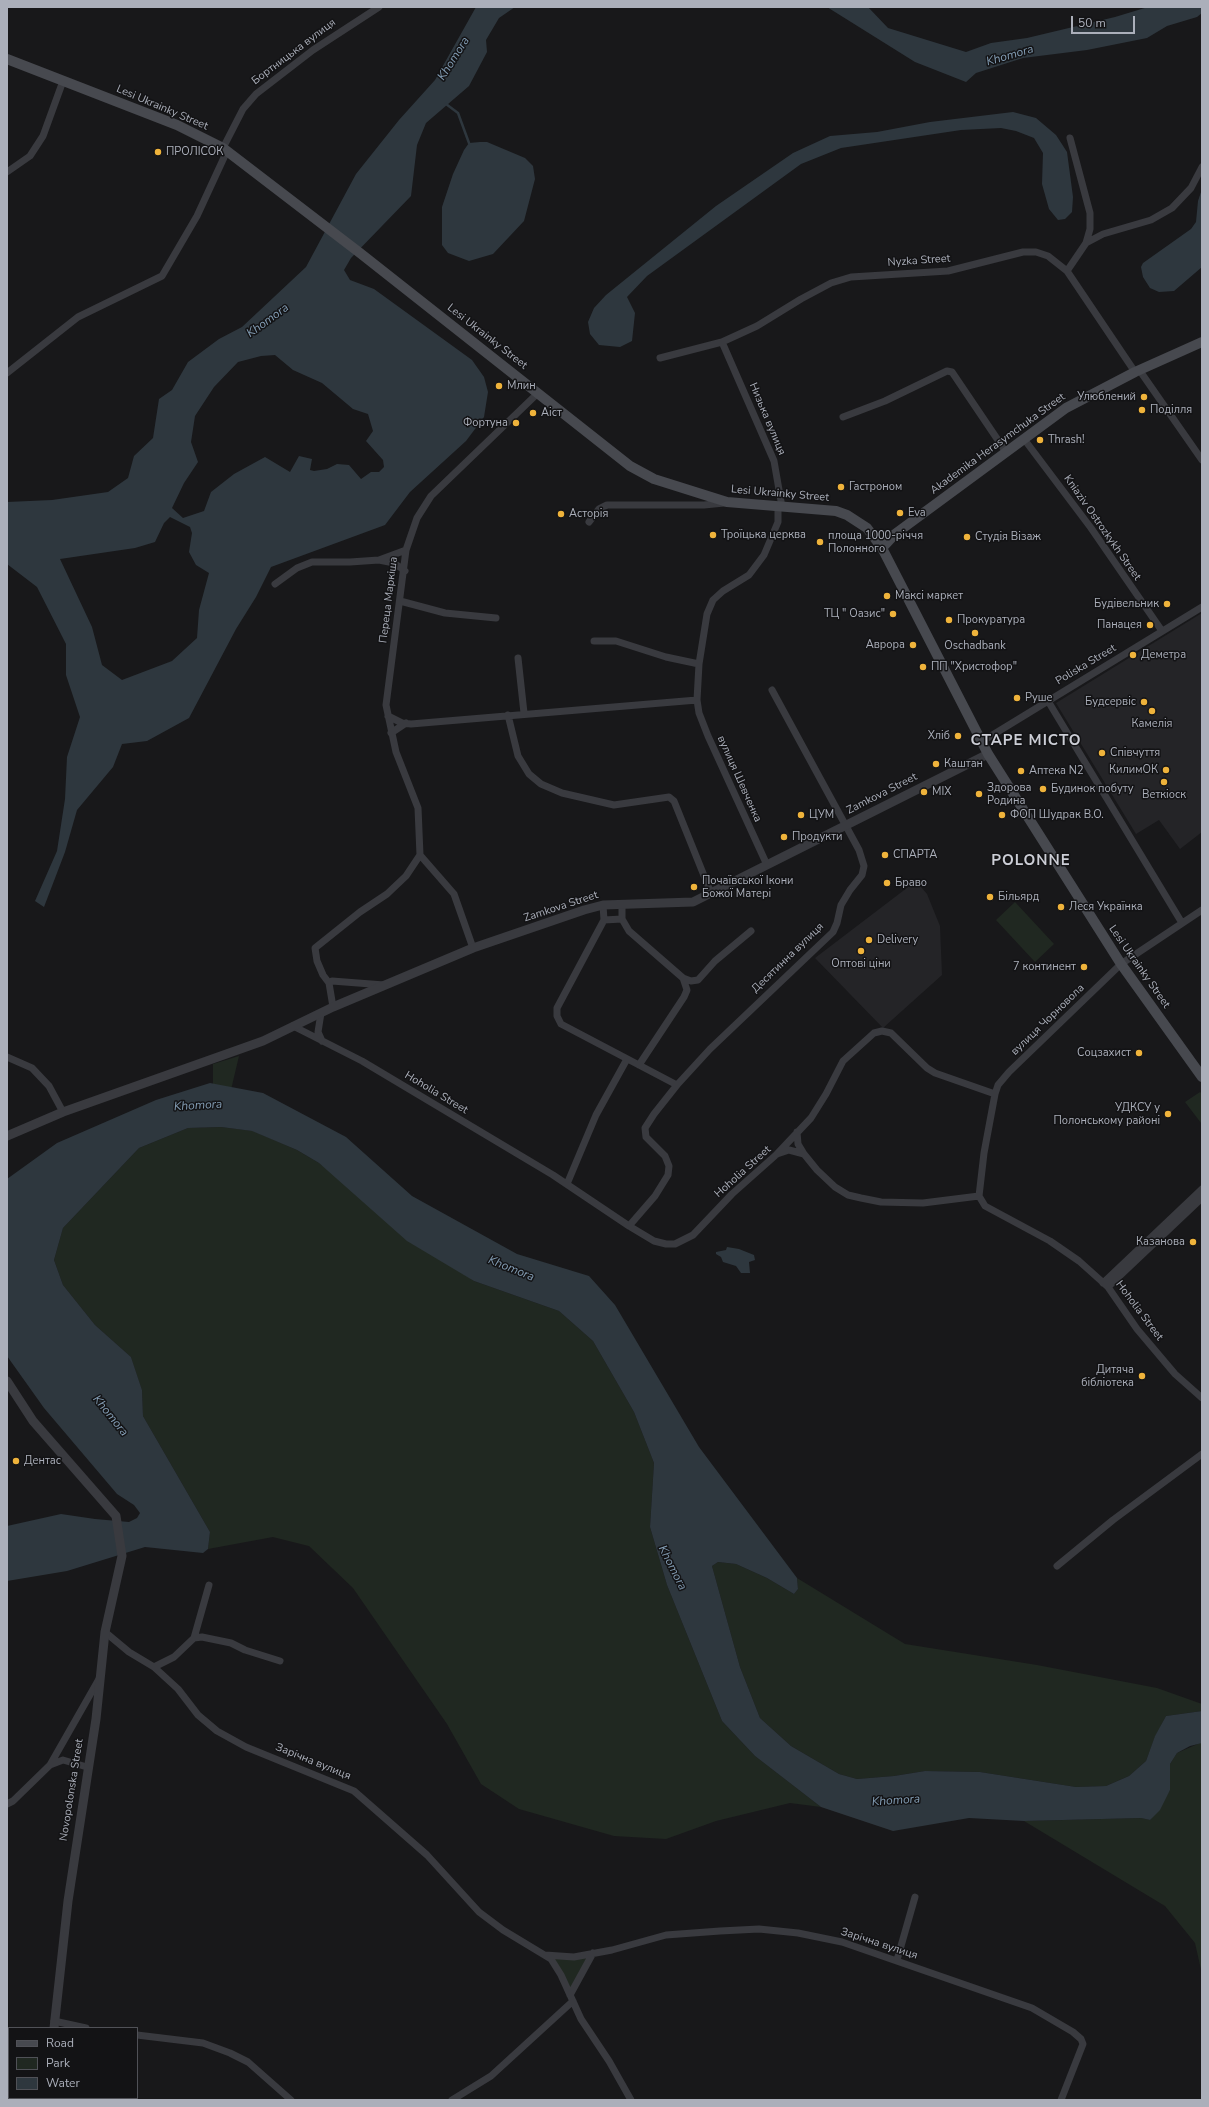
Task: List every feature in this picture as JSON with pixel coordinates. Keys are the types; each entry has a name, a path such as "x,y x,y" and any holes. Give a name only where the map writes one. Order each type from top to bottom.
{"main road":[{"name":"Lesi Ukrainky Street","path":"7,59 177,125 225,150 360,253 630,466 654,479 727,502 780,507 825,509 847,515 868,528 882,548 988,754 1121,964 1202,1077"},
{"name":"Akademika Herasymchuka Street","path":"882,548 895,534 1066,408 1138,372 1201,345"}],"street":[{"name":"Бортницька вулиця","path":"7,373 78,317 162,276 197,216 240,114 256,94 314,50 379,7"},
{"path":"7,172 30,156 43,136 63,81"},
{"path":"1067,271 1086,243 1090,229 1090,213 1070,138"},
{"path":"1086,243 1103,234 1151,220 1172,208 1191,188 1202,167"},
{"name":"Nyzka Street","path":"660,358 722,342 757,326 801,299 831,283 851,278 948,271 1023,252 1036,252 1048,256 1067,271 1202,460"},
{"name":"Низька вулиця","path":"722,342 774,461 780,507"},
{"path":"843,417 885,401 947,371 952,372 1006,452"},
{"name":"Переца Маркіша","path":"420,855 418,808 396,752 386,705 405,570 406,550 417,518 431,496 538,393"},
{"name":"Kniaziv Ostrozkykh Street","path":"1024,439 1091,528 1162,631"},
{"path":"589,522 599,509 608,505 704,505 727,502"},
{"name":"вулиця Шевченка","path":"767,865 708,736 699,713 697,700 699,664 707,614 713,600 723,591 749,576 764,555 778,522 780,507"},
{"path":"274,584 297,568 312,562 379,560 406,550"},
{"path":"379,560 401,566 405,570"},
{"path":"400,601 445,613 496,618"},
{"name":"Poliska Street","path":"981,742 1202,607"},
{"path":"594,641 616,641 666,658 699,664"},
{"path":"518,658 524,713"},
{"path":"772,690 846,826"},
{"path":"388,716 406,723 697,700"},
{"path":"1048,701 1182,923"},
{"path":"508,715 518,756 529,774 541,784 562,793 614,805 669,797 674,801 711,894"},
{"path":"391,733 406,723"},
{"name":"Zamkova Street","path":"7,1136 63,1112 263,1041 333,1007 473,948 584,910 603,905 693,902 988,754"},
{"name":"Десятинна вулиця","path":"628,1226 655,1196 668,1175 669,1166 665,1156 646,1137 645,1128 654,1114 677,1085 710,1049 833,932 837,923 841,905 862,874 864,866 860,850 846,826"},
{"path":"333,1007 329,983 320,968 315,948 360,912 387,894 406,876 420,855 454,894 473,948"},
{"path":"603,905 604,920 557,1008 557,1016 561,1024 677,1085"},
{"path":"622,905 622,919 629,931 683,978 691,981 698,980"},
{"name":"вулиця Чорновола","path":"979,1196 984,1153 998,1085 1009,1072 1121,964 1202,910"},
{"path":"604,920 622,919"},
{"path":"639,1065 684,997 698,980 715,961 751,931"},
{"path":"683,978 687,990 684,997"},
{"path":"329,983 332,981 388,985"},
{"path":"321,1013 318,1032 322,1041"},
{"name":"Hoholia Street","path":"293,1026 362,1061 567,1184 628,1226 654,1241 666,1244 681,1241 693,1235 732,1194 776,1154 789,1150 804,1154"},
{"path":"776,1154 811,1118 826,1094 843,1061 865,1039 882,1030 891,1032 926,1068 995,1094"},
{"path":"7,1057 16,1060 36,1073 49,1086 63,1112"},
{"path":"567,1184 596,1115 627,1059"},
{"path":"797,1132 798,1144 804,1154 817,1170 835,1187 848,1195 881,1202 923,1203 979,1196"},
{"path":"1105,1285 1202,1189"},
{"name":"Hoholia Street","path":"979,1196 985,1206 1050,1241 1079,1261 1105,1285 1136,1329 1174,1374 1202,1398"},
{"path":"1105,1285 1202,1198"},
{"name":"Novopolonska Street","path":"7,1381 33,1421 116,1516 122,1556 105,1632 96,1719 87,1767 68,1901 54,2024"},
{"path":"1057,1566 1113,1520 1202,1454"},
{"path":"154,1667 174,1657 194,1638 209,1584"},
{"name":"Зарічна вулиця","path":"105,1632 129,1652 154,1667 178,1689 198,1715 217,1731 246,1747 354,1791 427,1855 479,1912 503,1930 543,1955 574,1957 666,1935 759,1929 798,1933 842,1942 1032,2008 1073,2032 1081,2039 1083,2044 1081,2053 1061,2100"},
{"path":"194,1638 202,1637 231,1643 245,1650 280,1661"},
{"path":"7,1804 13,1801 50,1765 99,1679 102,1657"},
{"path":"50,1765 63,1760 87,1767"},
{"path":"897,1960 915,1897"},
{"path":"452,2100 491,2076 572,1998 593,1953"},
{"path":"543,1955 550,1959 557,1970 581,2019 609,2061 631,2100"},
{"path":"54,2024 78,2027"},
{"path":"138,2035 203,2042 230,2053 248,2062 291,2100"}],"shaded area":[{"path":"1202,613 1202,832 1180,849 1159,820 1136,834 1056,703"},
{"path":"916,881 927,894 940,926 942,975 883,1028 815,958"}],"green space":[{"path":"1015,902 1054,944 1035,962 996,920"},
{"path":"239,1056 230,1094 213,1090 213,1064"},
{"path":"1200,1092 1202,1094 1201,1123 1185,1102"},
{"path":"221,1127 253,1131 297,1150 319,1163 474,1281 559,1311 593,1341 634,1412 654,1463 650,1527 667,1585 722,1721 755,1756 821,1807 790,1803 716,1821 666,1839 614,1836 519,1809 481,1784 447,1724 353,1588 309,1546 273,1537 208,1549 210,1532 143,1416 142,1390 131,1357 95,1325 63,1285 54,1260 63,1228 139,1148 188,1128"},
{"path":"718,1562 736,1564 767,1578 794,1594 798,1589 797,1578 905,1644 1037,1665 1157,1688 1202,1704 1202,1711 1166,1716 1155,1737 1146,1761 1129,1776 1106,1786 1076,1787 980,1772 925,1771 894,1776 857,1779 839,1774 791,1746 760,1718 740,1667 712,1566"},
{"path":"1202,1743 1202,1974 1195,1943 1165,1906 1024,1821 1141,1818 1150,1820 1170,1790 1170,1764 1177,1753"},
{"path":"593,1953 570,1995 551,1959"}],"water":[{"name":"Khomora","path":"476,7 515,7 499,18 486,40 487,52 469,86 426,123 417,145 411,196 351,258 344,270 350,280 374,289 472,360 484,377 488,392 484,417 466,441 410,492 385,525 271,567 189,718 147,741 122,744 113,767 77,810 65,852 44,907 35,901 57,851 65,799 67,757 80,717 66,675 66,644 37,587 7,564 7,502 52,500 108,492 128,478 134,456 153,438 159,399 172,390 188,362 219,339 242,327 306,267 356,174 399,120 435,80","holes":["275,355 293,370 322,383 353,409 368,414 373,431 366,441 383,460 384,467 379,472 371,472 361,479 349,465 337,464 327,469 314,471 310,470 312,459 299,456 290,472 265,457 234,474 211,492 204,511 183,518 172,508 184,483 198,462 191,442 195,416 214,387 238,362 261,356","170,517 190,527 192,533 189,552 196,565 209,573 199,610 197,638 172,661 122,680 102,665 92,627 60,559 135,548 155,542 164,523"]},
{"name":"Khomora","path":"827,7 868,7 888,28 966,52 991,43 1027,38 1115,17 1148,7 1202,7 1202,13 1197,17 1167,26 1147,38 1087,50 1023,58 976,73 966,82 915,62"},
{"path":"1013,112 1036,118 1056,135 1067,152 1073,197 1072,212 1065,219 1058,220 1049,209 1042,184 1043,153 1034,138 1016,131 1001,128 961,130 841,148 801,164 647,276 627,297 635,313 632,341 620,347 599,345 590,334 588,322 594,308 606,295 716,206 793,153 830,136 877,132 930,122"},
{"path":"487,142 525,158 533,166 535,179 524,221 493,254 469,261 448,253 442,245 442,207 453,174 464,150 469,143"},
{"path":"1202,189 1202,267 1174,291 1159,292 1150,288 1143,277 1141,267 1143,263 1191,229 1196,222 1198,201"},
{"name":"Khomora","path":"210,1083 263,1093 346,1137 412,1196 517,1254 589,1276 615,1305 699,1447 797,1578 798,1589 794,1594 767,1578 736,1564 718,1562 712,1566 740,1667 760,1718 791,1746 839,1774 857,1779 894,1776 925,1771 980,1772 1076,1787 1106,1786 1129,1776 1146,1761 1155,1736 1166,1716 1202,1711 1202,1743 1190,1746 1177,1753 1170,1764 1170,1790 1160,1810 1150,1820 1141,1818 1024,1821 969,1818 893,1831 821,1807 755,1756 722,1721 667,1585 650,1527 654,1463 634,1412 593,1341 559,1311 474,1281 407,1241 319,1163 297,1150 252,1131 221,1127 188,1128 139,1148 63,1228 54,1260 63,1285 95,1325 131,1357 142,1390 143,1416 210,1532 208,1549 203,1553 145,1547 67,1571 7,1581 7,1526 61,1514 129,1522 137,1518 140,1513 134,1505 117,1494 44,1408 7,1356 7,1179 57,1143 156,1100"},
{"path":"727,1247 739,1249 754,1255 755,1260 749,1262 750,1273 741,1273 736,1266 723,1262 721,1257 716,1254 716,1252 726,1250"}],"waterway":[{"path":"446,104 458,113 469,143"}],"place":[{"name":"ПРОЛІСОК","path":"158,152"},
{"name":"Млин","path":"499,386"},
{"name":"Улюблений","path":"1144,397"},
{"name":"Поділля","path":"1142,410"},
{"name":"Аіст","path":"533,413"},
{"name":"Фортуна","path":"516,423"},
{"name":"Thrash!","path":"1040,440"},
{"name":"Гастроном","path":"841,487"},
{"name":"Eva","path":"900,513"},
{"name":"Асторія","path":"561,514"},
{"name":"Троїцька церква","path":"713,535"},
{"name":"Студія Візаж","path":"967,537"},
{"name":"площа 1000-річчя Полонного","path":"820,542"},
{"name":"Максі маркет","path":"887,596"},
{"name":"Будівельник","path":"1167,604"},
{"name":"ТЦ \" Оазис\"","path":"893,614"},
{"name":"Прокуратура","path":"949,620"},
{"name":"Панацея","path":"1150,625"},
{"name":"Oschadbank","path":"975,633"},
{"name":"Аврора","path":"913,645"},
{"name":"Деметра","path":"1133,655"},
{"name":"ПП \"Христофор\"","path":"923,667"},
{"name":"Руше","path":"1017,698"},
{"name":"Будсервіс","path":"1144,702"},
{"name":"Камелія","path":"1152,711"},
{"name":"Хліб","path":"958,736"},
{"name":"Співчуття","path":"1102,753"},
{"name":"Каштан","path":"936,764"},
{"name":"КилимОК","path":"1166,770"},
{"name":"Аптека N2","path":"1021,771"},
{"name":"Веткіоск","path":"1164,782"},
{"name":"Будинок побуту","path":"1043,789"},
{"name":"MIX","path":"924,792"},
{"name":"Здорова Родина","path":"979,794"},
{"name":"ЦУМ","path":"801,815"},
{"name":"ФОП Шудрак В.О.","path":"1002,815"},
{"name":"Продукти","path":"784,837"},
{"name":"СПАРТА","path":"885,855"},
{"name":"Браво","path":"887,883"},
{"name":"Почаївської Ікони Божої Матері","path":"694,887"},
{"name":"Більярд","path":"990,897"},
{"name":"Леся Українка","path":"1061,907"},
{"name":"Delivery","path":"869,940"},
{"name":"Оптові ціни","path":"861,951"},
{"name":"7 континент","path":"1084,967"},
{"name":"Соцзахист","path":"1139,1053"},
{"name":"УДКСУ у Полонському районi","path":"1168,1114"},
{"name":"Казанова","path":"1193,1242"},
{"name":"Дитяча бібліотека","path":"1142,1376"},
{"name":"Дентас","path":"16,1461"}],"district":[{"name":"СТАРЕ МІСТО","path":"1026,741"},
{"name":"POLONNE","path":"1031,861"}]}
